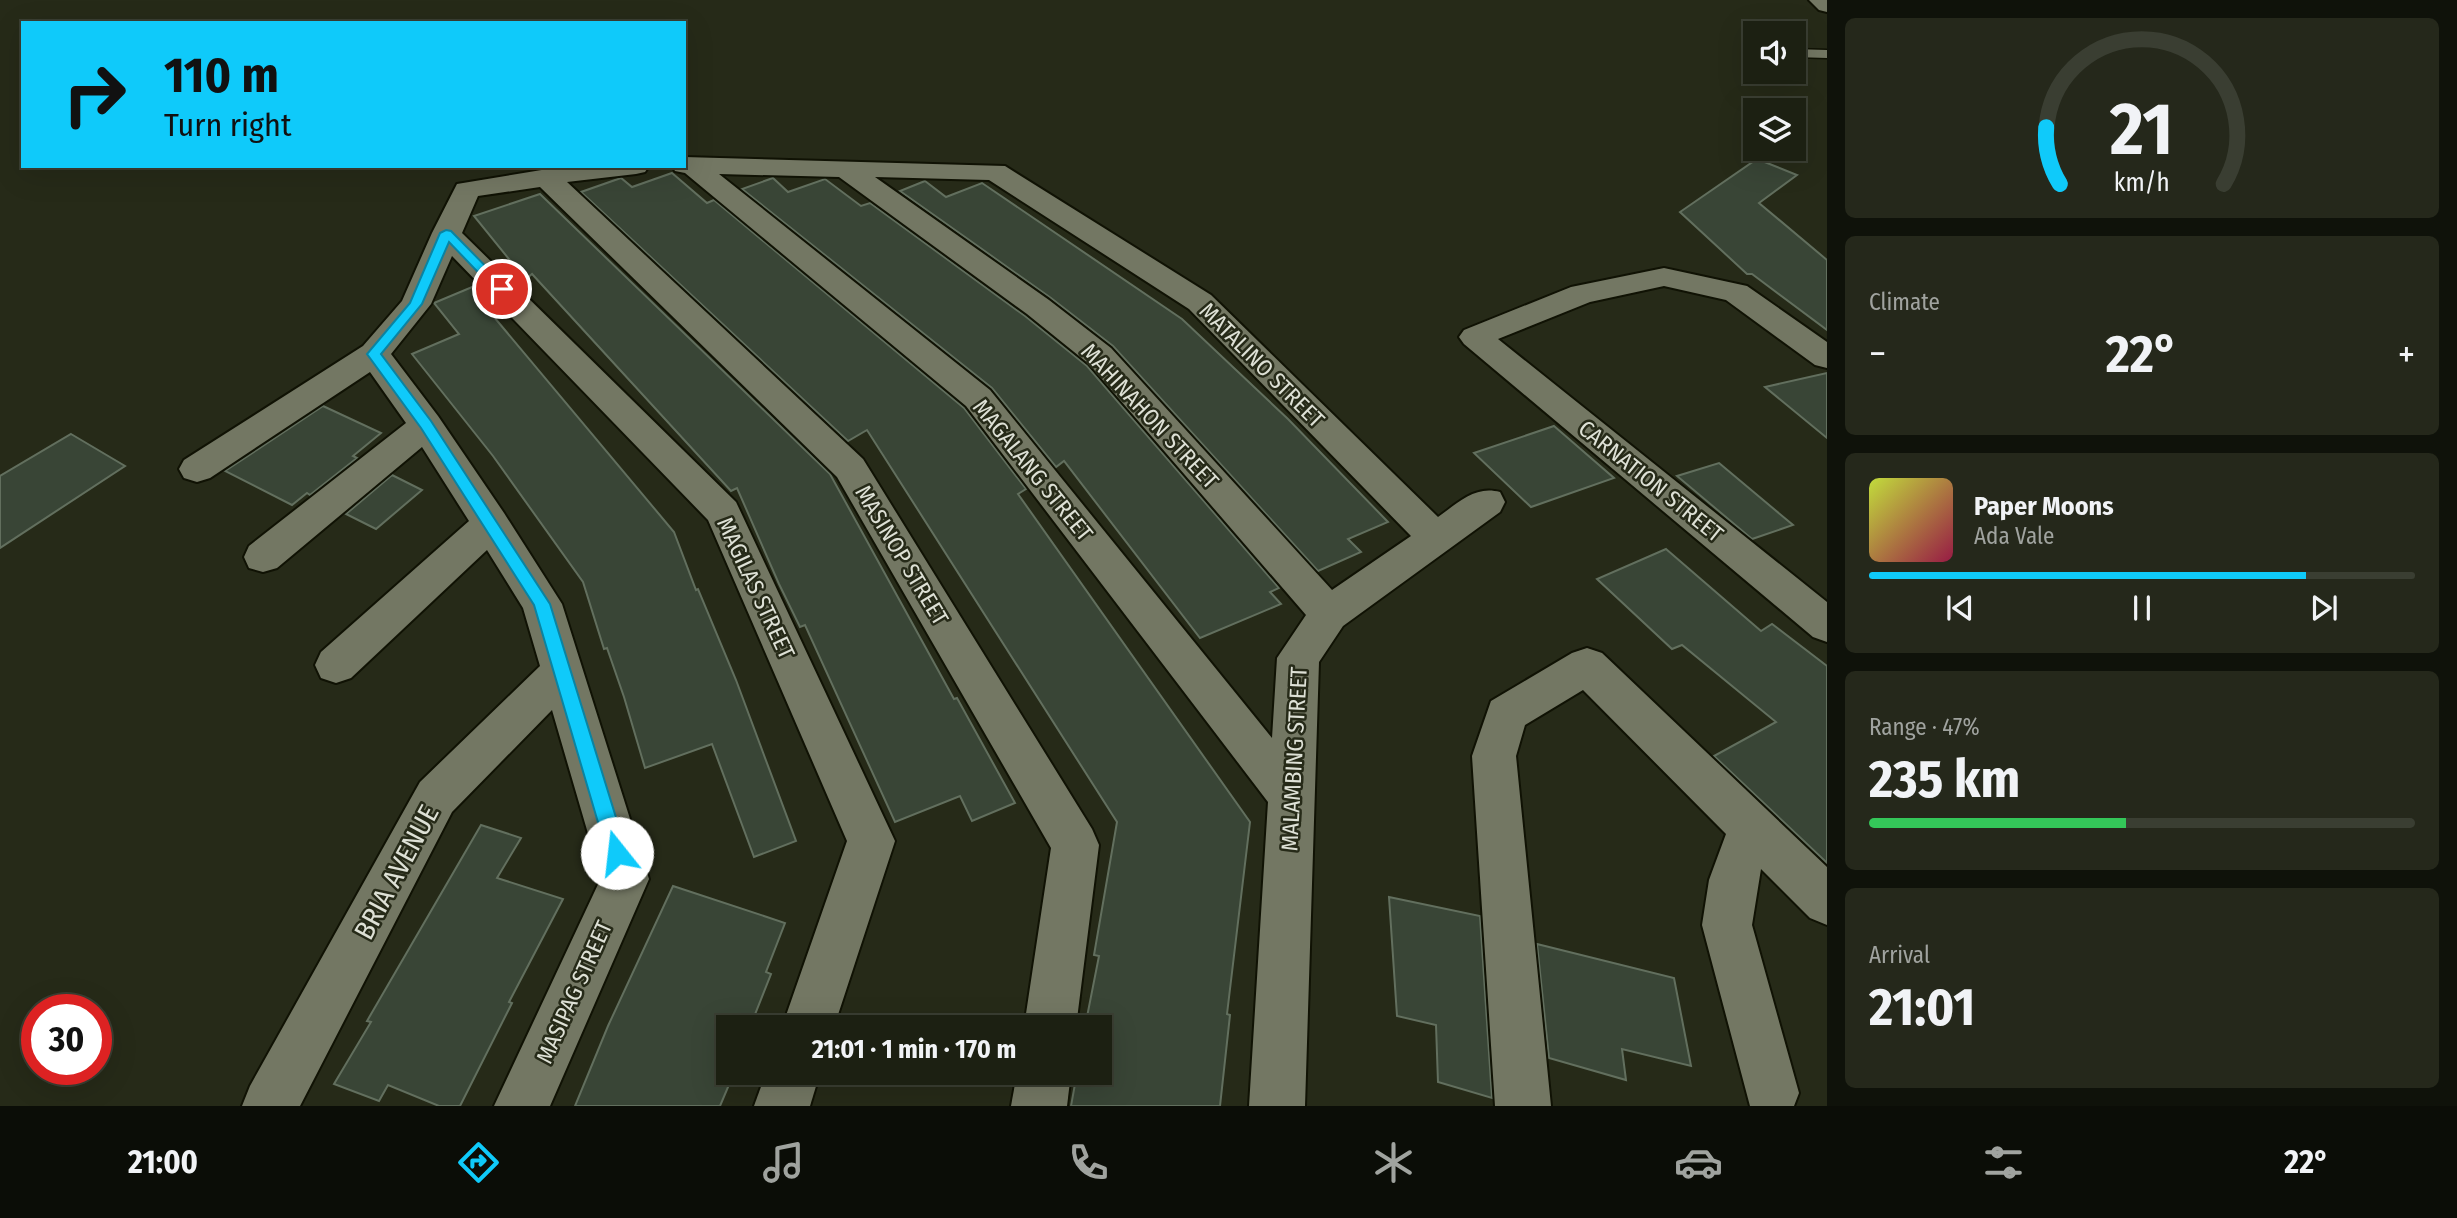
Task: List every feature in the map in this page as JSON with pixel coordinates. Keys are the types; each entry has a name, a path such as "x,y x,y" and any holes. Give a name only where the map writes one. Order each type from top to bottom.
{"street":[{"path":"1820,0 1827,5"},
{"path":"689,166 846,169"},
{"name":"MAGALANG STREET","path":"689,166 978,398 1291,796"},
{"path":"197,469 374,354 416,304 467,190 620,168"},
{"name":"MATALINO STREET","path":"846,169 995,172 1200,302 1436,538"},
{"name":"MAHINAHON STREET","path":"846,169 1038,307 1100,356 1329,614"},
{"name":"MASINOP STREET","path":"546,177 849,468 1075,845 1052,1015"},
{"name":"MAGILAS STREET","path":"446,233 723,512 871,841 812,1015"},
{"name":"CARNATION STREET","path":"1827,357 1736,293 1664,277 1582,294 1475,337 1827,625"},
{"name":"MASIPAG STREET","path":"374,354 426,425 542,604 625,879 522,1106"},
{"path":"263,557 426,425"},
{"name":"MALAMBING STREET","path":"1277,1106 1298,658 1329,614 1487,502"},
{"path":"337,665 491,523"},
{"path":"1523,1106 1494,756 1506,714 1587,666 1827,901"},
{"name":"BRIA AVENUE","path":"270,1106 436,797 564,670"},
{"path":"1752,828 1733,880 1727,925 1772,1093"},
{"path":"782,1106 789,1085"},
{"path":"1039,1106 1042,1085"}],"lane":[{"path":"1806,53 1827,54"}],"building":[{"path":"1754,161 1762,161 1797,175 1759,203 1827,260 1827,330 1752,274 1747,274 1680,212"},
{"path":"672,173 707,203 714,200 964,408 1026,489 1018,494 1250,822 1227,1014 1230,1015 1220,1106 1071,1106 1075,1085 1112,1085 1112,1015 1087,1015 1099,956 1094,955 1117,822 867,430 848,441 581,192 621,178 632,187"},
{"path":"773,178 788,192 825,179 861,206 870,203 1025,316 1087,366 1279,588 1270,592 1281,604 1200,638 1064,461 1056,467 992,388 742,189"},
{"path":"925,181 946,197 982,183 1182,319 1288,419 1388,522 1348,539 1361,552 1318,571 1113,346 1051,298 900,191"},
{"path":"540,194 830,474 954,699 957,698 1015,803 972,821 960,796 895,822 805,625 800,627 779,584 737,488 731,491 532,274 519,285 507,273 517,269 474,216"},
{"path":"477,285 496,305 489,311 674,532 696,590 698,589 736,680 796,841 754,857 712,744 645,768 624,697 607,648 604,649 583,582 493,456 412,354 459,334 434,303"},
{"path":"1827,373 1827,438 1765,387"},
{"path":"323,406 381,433 353,456 357,458 310,495 307,493 292,505 225,471"},
{"path":"1554,426 1614,478 1531,507 1474,453"},
{"path":"71,434 125,466 0,548 0,476"},
{"path":"1719,463 1793,525 1752,539 1677,476"},
{"path":"392,475 422,490 376,529 346,514"},
{"path":"1666,549 1761,631 1772,624 1827,666 1827,863 1714,756 1776,722 1682,645 1672,649 1597,579"},
{"path":"481,825 521,838 497,878 563,899 509,1002 512,1003 460,1106 439,1106 388,1085 379,1101 334,1084 371,1022 367,1021"},
{"path":"673,886 785,923 766,972 771,974 755,1015 716,1015 716,1085 729,1085 720,1106 575,1106 608,1026"},
{"path":"1389,897 1480,916 1492,1098 1438,1082 1436,1025 1397,1016"},
{"path":"1537,944 1674,978 1691,1066 1622,1049 1626,1080 1549,1058"}],"route":[{"path":"502,289 446,233 416,304 374,354 426,425 542,604 617,853"}]}
